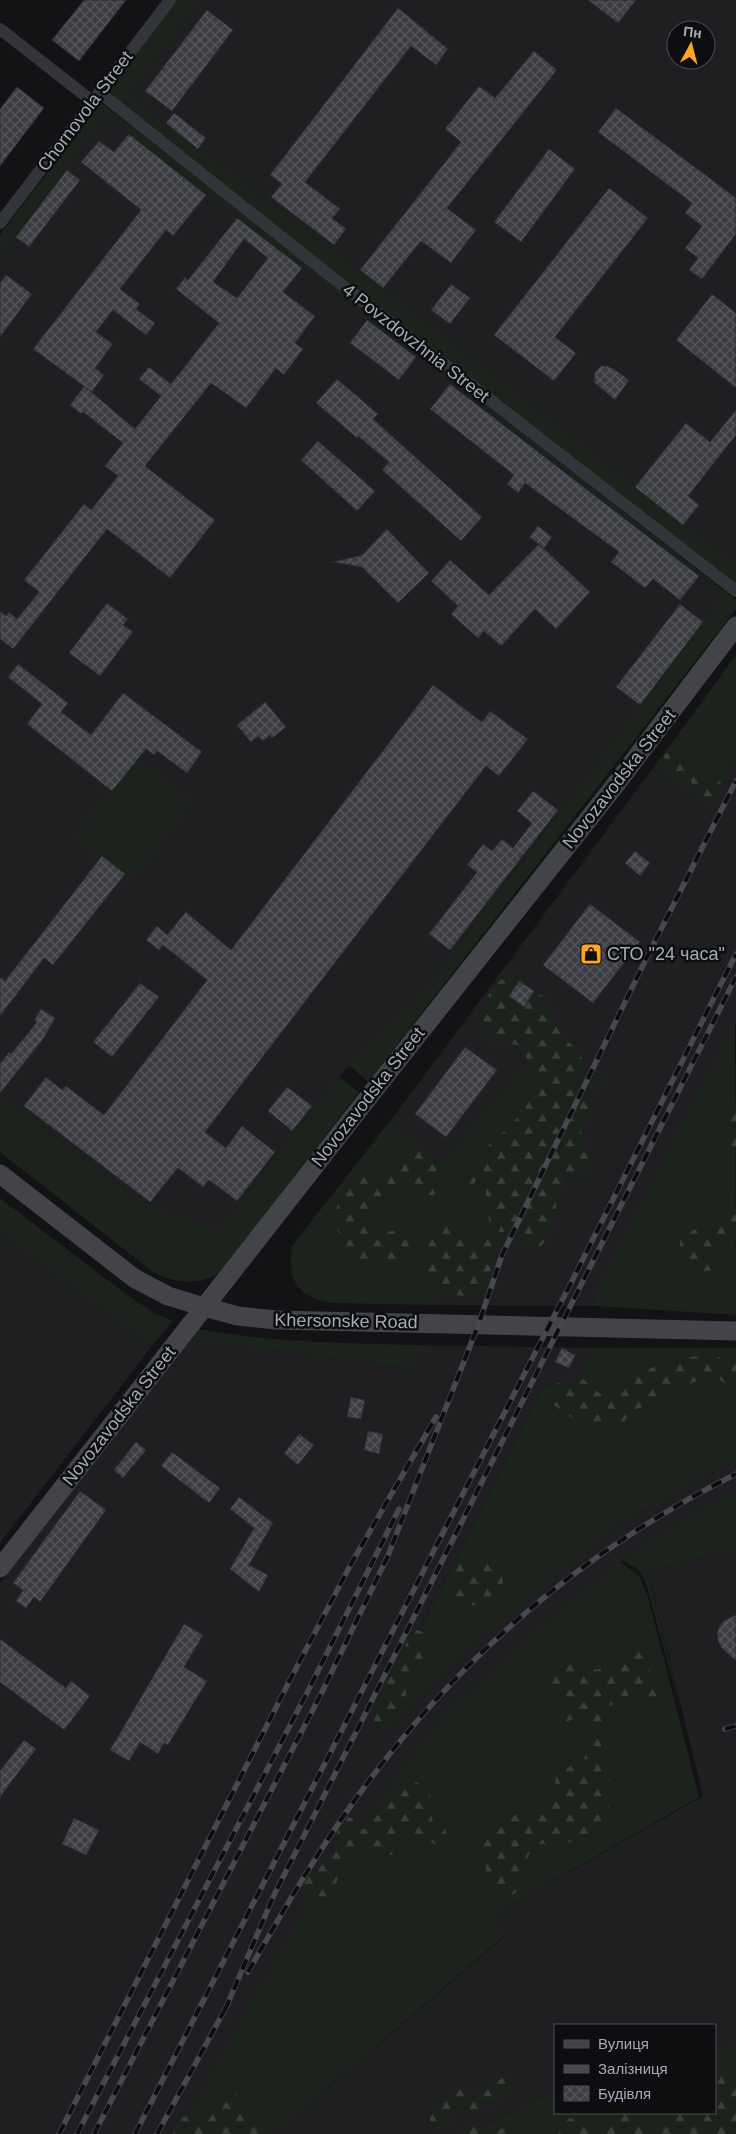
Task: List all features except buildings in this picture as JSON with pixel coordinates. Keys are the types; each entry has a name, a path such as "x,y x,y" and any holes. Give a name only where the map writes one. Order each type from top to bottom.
{"street":[{"name":"Chornovola Street","path":"0,223 170,0"},
{"name":"4 Povzdovzhnia Street","path":"0,29 95,97 349,290 736,591"},
{"name":"Novozavodska Street","path":"0,1568 613,788 736,626"},
{"name":"Khersonske Road","path":"0,1174 134,1278 168,1296 204,1308 238,1316 276,1320 736,1331"}],"shaded area":[{"path":"201,0 736,0 736,565 385,291 128,95"},
{"path":"106,115 721,592 707,619 423,992 349,1065 222,1226 209,1229 133,1197 0,1093 0,255"},
{"path":"736,755 736,1025 593,1297 594,1306 435,1305 448,1266 531,1057 440,1163 390,1121 654,767 712,804"},
{"path":"0,1232 152,1346 0,1543"},
{"path":"190,1339 407,1369 415,1345 594,1348 568,1393 544,1384 376,1716 396,1724 453,1661 574,1558 621,1522 736,1460 736,1491 647,1541 553,1615 448,1710 382,1797 298,1921 210,2075 179,2134 0,2134 0,1583"},
{"path":"736,1548 736,2042 716,2047 716,2024 554,2024 554,2093 532,2101 467,2134 274,2134 505,1936 490,1917 703,1796 648,1572"}],"green space":[{"path":"177,0 201,0 128,95 385,291 736,565 736,586 116,101 111,94 113,82"},
{"path":"103,104 736,600 736,609 368,1082 349,1065 423,992 707,619 721,592 106,115 0,255 0,235 99,105"},
{"path":"736,655 736,755 712,805 654,767"},
{"path":"670,748 684,749 696,768 721,783 723,788 717,799 708,799 694,791 690,778 682,770 675,773 667,769 664,756"},
{"path":"137,761 191,802 136,873 125,874 76,835"},
{"path":"519,974 533,991 545,996 559,1031 576,1049 583,1062 582,1074 566,1116 530,1193 513,1227 509,1232 500,1232 490,1226 486,1205 486,1175 482,1174 468,1191 463,1189 462,1183 487,1147 525,1109 534,1089 535,1080 524,1051 518,1045 495,1042 485,1036 483,1026 485,1005 493,988 508,976"},
{"path":"735,1023 736,1315 594,1306 593,1297"},
{"path":"531,1057 578,1079 486,1268 448,1266 435,1305 331,1303 310,1296 297,1285 291,1268 292,1246 390,1121 440,1163"},
{"path":"592,1074 601,1078 604,1084 587,1092 591,1114 589,1120 581,1126 583,1139 589,1154 589,1167 586,1176 564,1176 561,1187 556,1193 556,1215 549,1238 540,1247 525,1247 516,1240 519,1225"},
{"path":"339,1077 359,1092 221,1271 199,1281 175,1280 153,1272 0,1152 0,1093 133,1197 209,1229 222,1226"},
{"path":"736,1101 736,1150 733,1149 725,1128 719,1122 718,1116"},
{"path":"414,1146 439,1168 441,1189 433,1195 427,1195 404,1182 373,1219 374,1226 380,1233 399,1230 403,1232 410,1241 410,1255 404,1265 381,1265 358,1259 344,1242 337,1227 337,1211 343,1193 361,1175 369,1174 375,1180 382,1178 391,1169 402,1152"},
{"path":"0,1198 123,1292 154,1313 173,1321 152,1346 0,1232"},
{"path":"736,1209 736,1236 727,1238 712,1270 703,1272 689,1269 682,1260 680,1237"},
{"path":"441,1220 456,1222 460,1239 464,1244 476,1240 484,1230 490,1230 497,1234 498,1248 491,1274 485,1286 479,1292 464,1296 448,1292 435,1283 427,1271 425,1247 428,1230"},
{"path":"198,1329 279,1339 415,1345 408,1369 190,1339"},
{"path":"594,1348 736,1348 736,1460 621,1522 453,1661 396,1724 376,1717 544,1384 568,1393"},
{"path":"713,1354 732,1365 736,1364 736,1383 732,1387 717,1379 710,1378 688,1384 664,1387 655,1402 630,1412 623,1424 615,1427 597,1426 592,1428 583,1426 551,1403 557,1383 572,1383 582,1378 599,1393 627,1384 646,1370 675,1359"},
{"path":"736,1491 736,1548 648,1572 682,1715 645,1580 639,1570 623,1560 647,1541"},
{"path":"491,1551 499,1562 501,1569 503,1587 499,1602 495,1608 489,1611 477,1604 461,1609 455,1603 453,1597 454,1580 458,1565 480,1559 484,1553"},
{"path":"620,1562 639,1576 648,1597 699,1797 490,1917 505,1935 274,2134 179,2134 210,2075 298,1921 382,1797 448,1710 553,1615"},
{"path":"417,1630 425,1634 428,1654 421,1674 406,1690 405,1708 379,1726 374,1720 388,1678 412,1632"},
{"path":"640,1651 651,1656 654,1662 650,1668 650,1676 666,1692 665,1700 656,1701 630,1692 625,1701 608,1706 602,1714 607,1740 604,1751 612,1773 610,1780 604,1783 600,1791 610,1812 609,1818 599,1830 582,1838 559,1845 541,1844 536,1846 526,1860 521,1888 514,1894 503,1898 488,1885 483,1846 486,1837 495,1826 516,1814 530,1810 545,1809 555,1789 556,1775 584,1758 593,1740 586,1727 573,1719 559,1725 547,1725 546,1719 566,1706 567,1701 551,1687 547,1673 561,1667 566,1660 576,1659 586,1661 596,1670 608,1666 619,1654"},
{"path":"414,1781 428,1792 433,1804 432,1820 435,1824 446,1830 447,1841 435,1844 418,1835 405,1833 401,1835 397,1849 392,1855 371,1851 358,1852 345,1862 328,1903 321,1905 310,1902 304,1894 303,1876 310,1869 326,1861 335,1853 337,1834 340,1825 346,1817 352,1818 358,1829 365,1829 392,1799 393,1791 403,1784"},
{"path":"736,2042 736,2134 468,2134 532,2101 554,2093 554,2114 716,2114 716,2047"},
{"path":"502,2078 507,2078 511,2087 507,2094 476,2110 455,2108 447,2122 441,2128 433,2131 430,2125 430,2116 442,2103 462,2088 481,2095"},
{"path":"716,2078 729,2078 736,2084 736,2134 603,2134 610,2124 625,2114 631,2114 653,2129 659,2122 660,2114 716,2114"},
{"path":"219,2086 231,2086 235,2090 248,2122 259,2127 260,2134 173,2134 180,2117 201,2116 205,2112 205,2103 217,2100"},
{"path":"570,2118 581,2122 591,2134 558,2134 565,2122"},
{"path":"478,2121 485,2130 493,2133 517,2124 522,2134 460,2134 470,2123"}],"railway":[{"path":"94,2134 322,1692 387,1558 479,1323 502,1255 647,957 736,781"},
{"path":"135,2134 574,1277 736,954"},
{"path":"225,2010 274,1895 736,977"},
{"path":"59,2134 291,1678 351,1564 436,1417"},
{"path":"248,1972 315,1859 360,1793 399,1743 483,1651 528,1610 627,1536 680,1504 736,1474"},
{"path":"77,2134 309,1689 399,1509"},
{"path":"725,1729 736,1726"},
{"path":"157,2134 228,2004"}],"place":[{"name":"СТО \"24 часа\"","path":"591,954"}]}
